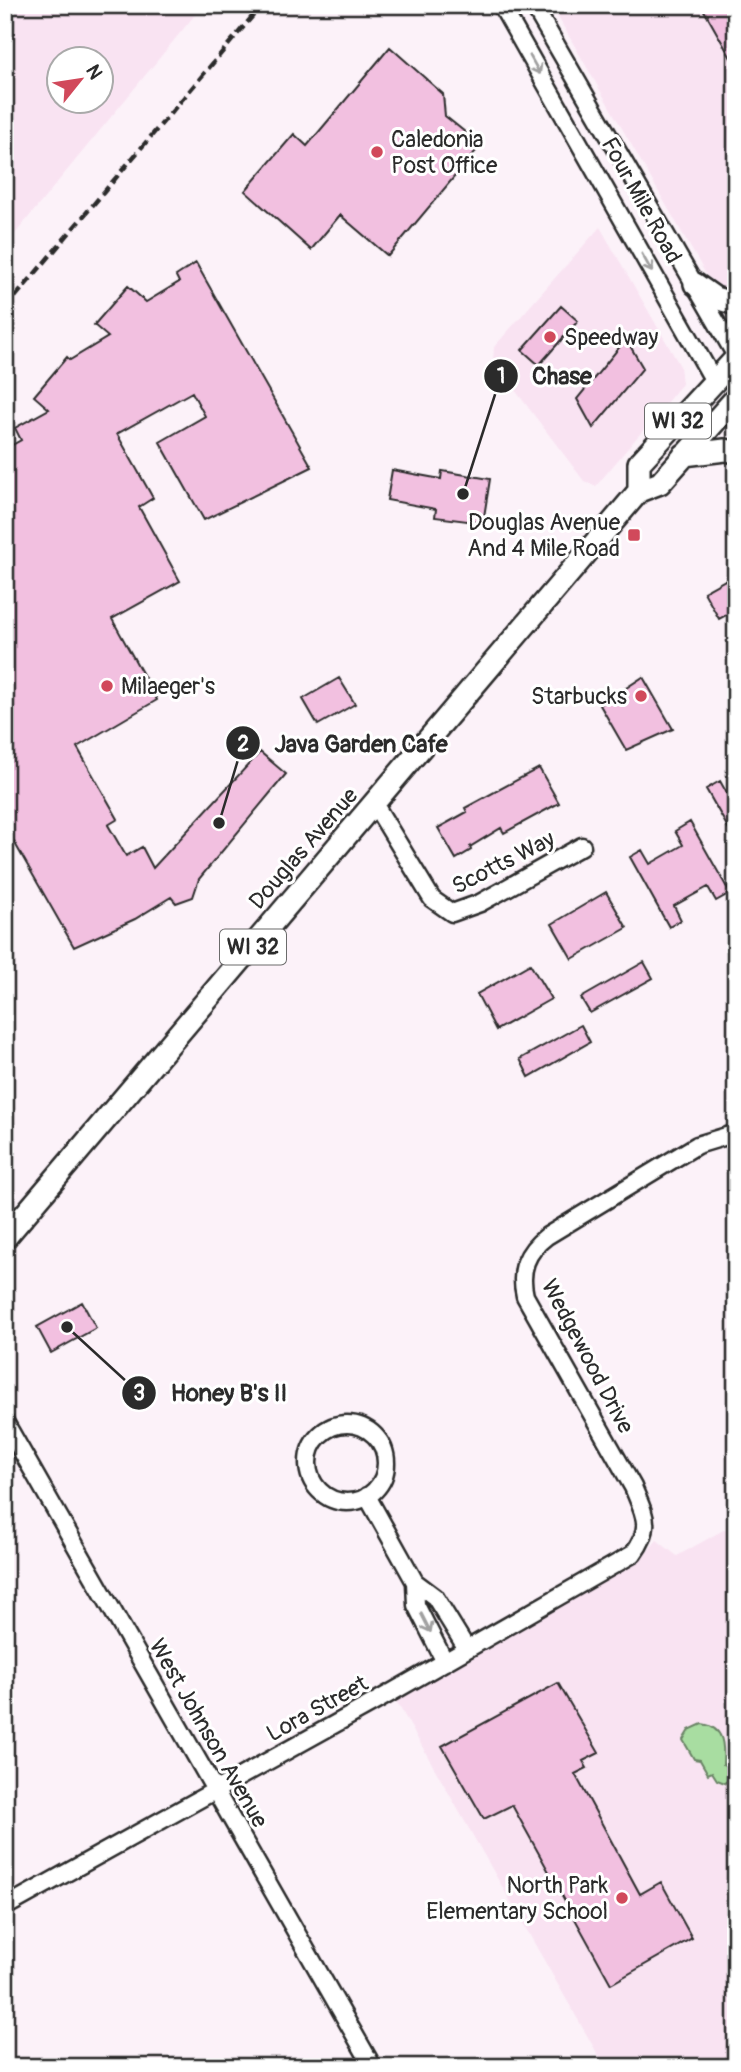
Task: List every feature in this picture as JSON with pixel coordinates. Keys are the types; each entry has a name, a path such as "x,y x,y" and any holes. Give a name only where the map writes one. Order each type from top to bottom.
{"main road":[{"path":"695,284 715,298 736,303"},
{"name":"WI 32","path":"639,491 639,463 736,357"},
{"name":"Four Mile Road","path":"714,382 733,408"},
{"name":"Douglas Avenue","path":"5,1238 639,491 660,483 684,455 733,408"},
{"path":"684,455 725,450 736,452"}],"street":[{"name":"Four Mile Road","path":"501,5 714,382"},
{"name":"Four Mile Road","path":"533,5 736,357"},
{"name":"Scotts Way","path":"375,805 432,899 452,913 480,904 582,846"},
{"name":"Wedgewood Drive","path":"644,1539 647,1529 644,1512 633,1487 525,1296 523,1268 528,1255 547,1236 697,1145 733,1140"},
{"name":"West Johnson Avenue","path":"5,1422 373,2067"},
{"path":"351,1424 363,1427 381,1443 386,1454 383,1478 367,1496 341,1501 318,1488 311,1477 310,1451 326,1430 351,1424"},
{"path":"367,1496 415,1582 435,1597 467,1650"},
{"name":"Lora Street","path":"5,1907 467,1650 633,1554 644,1539"},
{"path":"415,1582 416,1605 445,1662"}],"shaded area":[{"path":"5,5 203,5 116,111 116,46 46,46 46,116 112,116 5,246"},
{"path":"551,5 736,5 736,297 707,276"},
{"path":"600,227 680,366 682,384 596,486 584,481 493,361 494,347"},
{"name":"North Park Elementary School","path":"736,1523 736,2067 605,2067 395,1699 639,1562 657,1540 677,1556"}],"green space":[{"path":"702,1724 715,1729 722,1739 723,1764 730,1766 733,1775 725,1783 717,1780 712,1772 708,1774 700,1760 694,1759 683,1740 689,1730"}],"building":[{"path":"701,5 736,5 736,67"},
{"name":"Caledonia Post Office","path":"390,47 443,94 445,116 481,145 388,256 340,215 311,250 245,191 294,134 307,146"},
{"path":"196,263 312,467 204,520 160,442 205,416 192,392 117,434 153,498 139,507 180,581 112,619 157,700 77,747 118,819 108,825 126,856 142,847 153,868 260,752 286,774 199,879 193,897 176,903 171,897 135,919 74,947 5,826 5,449 21,440 15,428 49,409 34,396 67,357 70,360 108,337 94,325 128,286 146,302 179,282 176,276"},
{"path":"561,306 578,321 539,365 522,350"},
{"path":"626,339 643,368 593,428 577,399"},
{"path":"392,470 441,479 442,471 490,479 483,523 435,517 436,509 387,500"},
{"path":"736,574 736,610 719,619 704,592"},
{"path":"643,677 673,729 626,750 600,705"},
{"path":"339,678 355,704 318,725 303,699"},
{"path":"539,768 559,803 504,833 501,828 456,859 438,828 467,812 465,808"},
{"path":"720,781 729,797 736,793 736,842 706,789"},
{"path":"690,822 730,893 716,901 708,887 674,906 681,920 669,927 630,857 642,850 650,864 683,845 675,831"},
{"path":"606,892 627,928 572,959 552,924"},
{"path":"644,962 653,978 590,1013 581,998"},
{"path":"530,964 551,999 496,1030 477,994"},
{"path":"581,1025 590,1042 529,1077 520,1059"},
{"path":"82,1302 96,1328 51,1353 37,1327"},
{"path":"558,1683 599,1753 583,1761 587,1768 575,1774 640,1894 661,1882 692,1938 611,1984 512,1805 484,1819 442,1746"}],"railway":[{"path":"5,309 262,5"}],"place":[{"name":"Caledonia Post Office","path":"377,152"},
{"name":"Speedway","path":"550,337"},
{"name":"Chase","path":"463,494"},
{"name":"Douglas Avenue And 4 Mile Road","path":"634,535"},
{"name":"Milaeger's","path":"107,686"},
{"name":"Starbucks","path":"641,696"},
{"name":"Java Garden Cafe","path":"219,823"},
{"name":"Honey B's II","path":"67,1327"},
{"name":"North Park Elementary School","path":"622,1898"}]}
